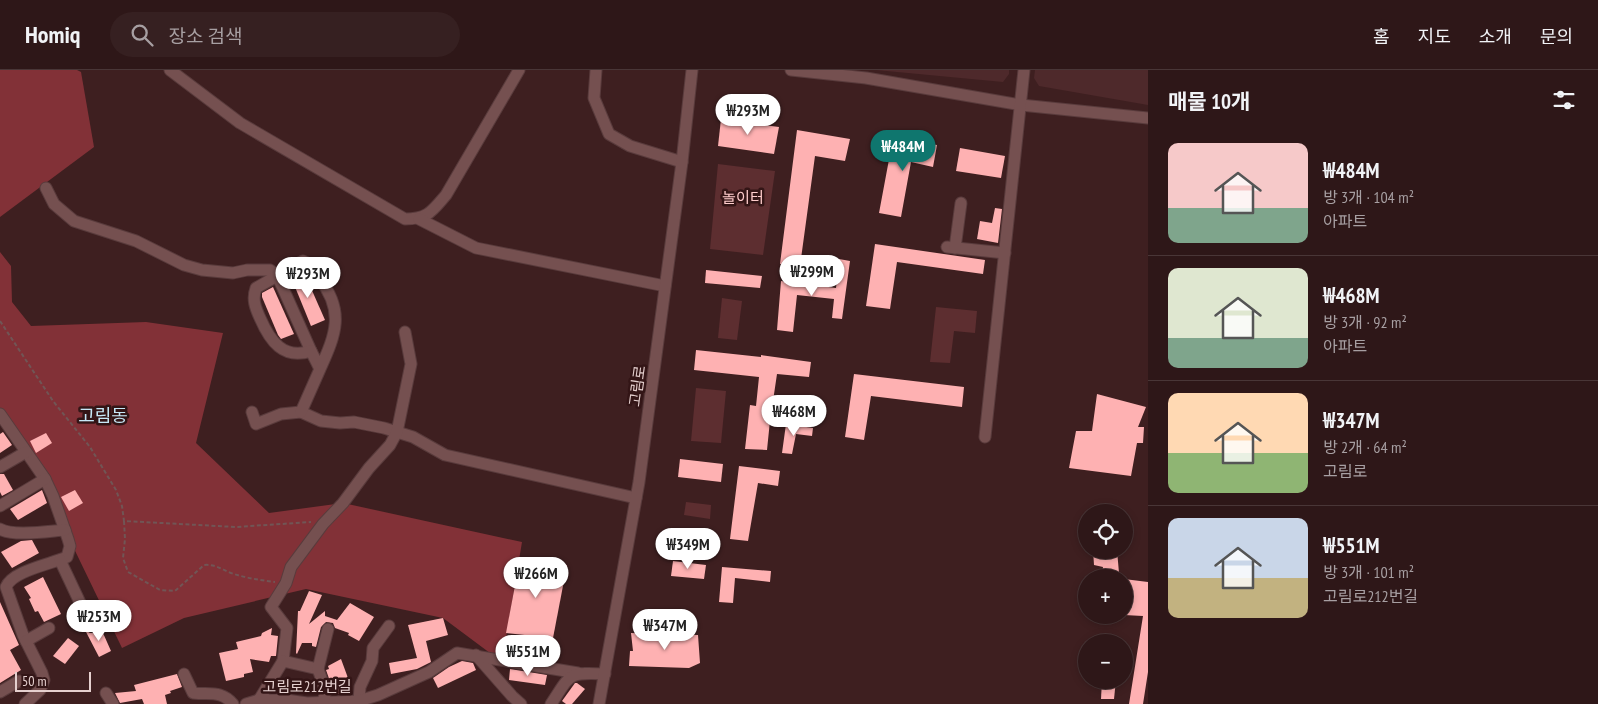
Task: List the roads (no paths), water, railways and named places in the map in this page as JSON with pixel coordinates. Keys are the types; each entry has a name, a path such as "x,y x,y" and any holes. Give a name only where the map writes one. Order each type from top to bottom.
{"street":[{"path":"170,70 240,123 406,219 420,219 476,248 665,286"},
{"path":"420,219 433,210 446,195 519,70"},
{"path":"596,70 594,98 609,134 630,146 682,162"},
{"name":"고림로","path":"599,704 636,498 682,162 692,70"},
{"path":"791,70 866,78 1021,105 1148,118"},
{"path":"985,437 1024,70"},
{"path":"46,188 54,204 74,221 136,241 184,265 202,270 233,273 247,270 270,270 277,275 320,369"},
{"path":"961,203 951,247 1005,253"},
{"path":"301,412 332,340 336,317 333,299 324,283 303,261 256,288 253,295 254,305 266,333 277,346 287,352 299,354 312,352"},
{"path":"259,700 283,662 286,628 271,607 286,583 291,567 369,468 390,445 397,432 411,364 405,332"},
{"path":"252,412 256,424 281,414 301,412 320,421 340,424 354,422 384,428 413,437 445,454 636,498"},
{"path":"2,420 45,479 70,546 67,557 30,570 8,582 6,587 26,641 42,672 44,680 40,690 25,704"},
{"path":"0,467 26,452"},
{"path":"0,506 45,479"},
{"path":"0,529 21,532 65,530"},
{"path":"60,560 91,626"},
{"path":"359,701 360,687 372,661 373,648 389,626"},
{"path":"26,641 49,628"},
{"path":"323,704 326,692 318,669 328,628"},
{"name":"고림로212번길","path":"246,704 259,700 286,700 307,704 323,704 379,699 429,672 457,653 578,673 604,674"},
{"path":"476,655 521,704"},
{"path":"283,662 318,669"},
{"path":"551,704 568,678 578,673"},
{"path":"184,674 193,693 226,696 234,704"},
{"path":"0,692 19,681"},
{"path":"106,693 113,704"}],"district":[{"name":"고림동","path":"103,415"}],"park label":[{"name":"놀이터","path":"743,197"}]}
